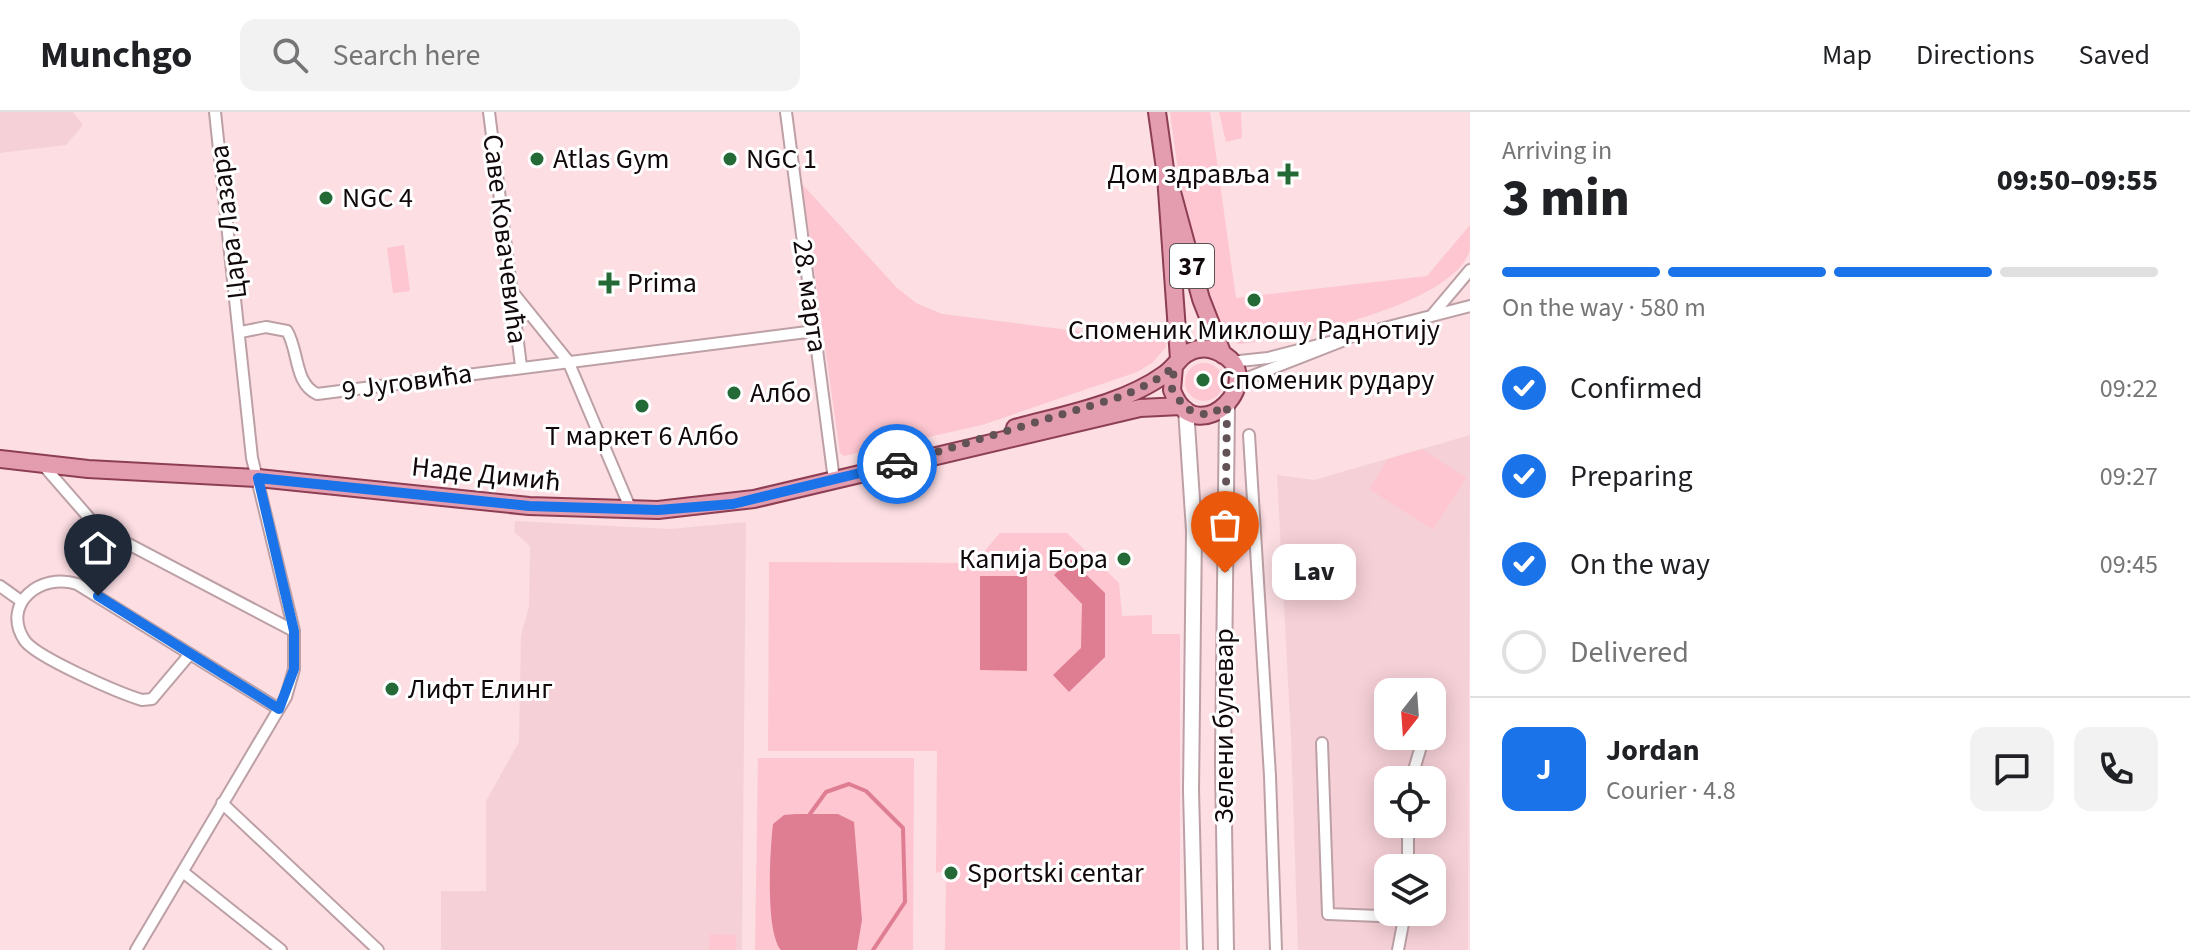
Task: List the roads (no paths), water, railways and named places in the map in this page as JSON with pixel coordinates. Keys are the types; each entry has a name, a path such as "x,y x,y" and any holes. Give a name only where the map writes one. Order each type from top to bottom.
{"main road":[{"name":"37","path":"1157,112 1166,176 1177,363 1172,390 1183,408"},
{"name":"37","path":"1166,176 1201,299 1236,375 1236,390"},
{"path":"941,453 980,437 1123,396 1154,381 1198,349 1227,358"},
{"path":"941,453 981,447 1140,408 1183,408 1207,415 1227,406 1236,390"},
{"name":"Наде Димић","path":"0,457 43,465 258,478 518,505 631,510 733,504 941,453"}],"street":[{"name":"Цара Лазара","path":"136,950 279,709 294,669 294,631 252,458 241,332 215,112"},
{"name":"Саве Ковачевића","path":"489,112 521,366"},
{"name":"28. марта","path":"786,112 834,480"},
{"path":"1433,314 1470,270"},
{"path":"512,293 568,361 631,510"},
{"path":"1227,358 1255,361 1470,306"},
{"name":"9 Југовића","path":"241,332 266,327 287,331 295,343 300,376 308,390 317,394 815,331"},
{"path":"1236,390 1250,377 1330,348 1348,338"},
{"name":"Зелени булевар","path":"1226,950 1223,763 1227,406"},
{"name":"Зелени булевар","path":"1183,408 1194,530 1191,790 1195,950"},
{"path":"1249,435 1270,776 1276,950"},
{"path":"43,465 98,528 294,631"},
{"path":"190,654 152,699 136,698 31,647 18,626 21,601 34,586 52,580 65,580 90,591 279,709"},
{"path":"0,586 21,601"},
{"path":"1322,743 1328,914 1374,915"},
{"path":"222,803 378,950"},
{"path":"183,872 281,950"},
{"path":"1398,950 1403,926"}],"waterway":[{"path":"810,814 826,792 849,784 866,791 903,828 905,902 873,950"}],"place":[{"name":"Atlas Gym","path":"537,159"},
{"name":"NGC 1","path":"730,159"},
{"name":"Дом здравља","path":"1288,174"},
{"name":"NGC 4","path":"326,198"},
{"name":"Prima","path":"609,283"},
{"name":"Споменик Миклошу Раднотију","path":"1254,300"},
{"name":"Споменик рудару","path":"1203,380"},
{"name":"Албо","path":"734,393"},
{"name":"Т маркет 6 Албо","path":"642,406"},
{"name":"Капија Бора","path":"1124,559"},
{"name":"Lav","path":"1225,573"},
{"name":"Лифт Елинг","path":"392,689"},
{"name":"Sportski centar","path":"951,873"}]}
